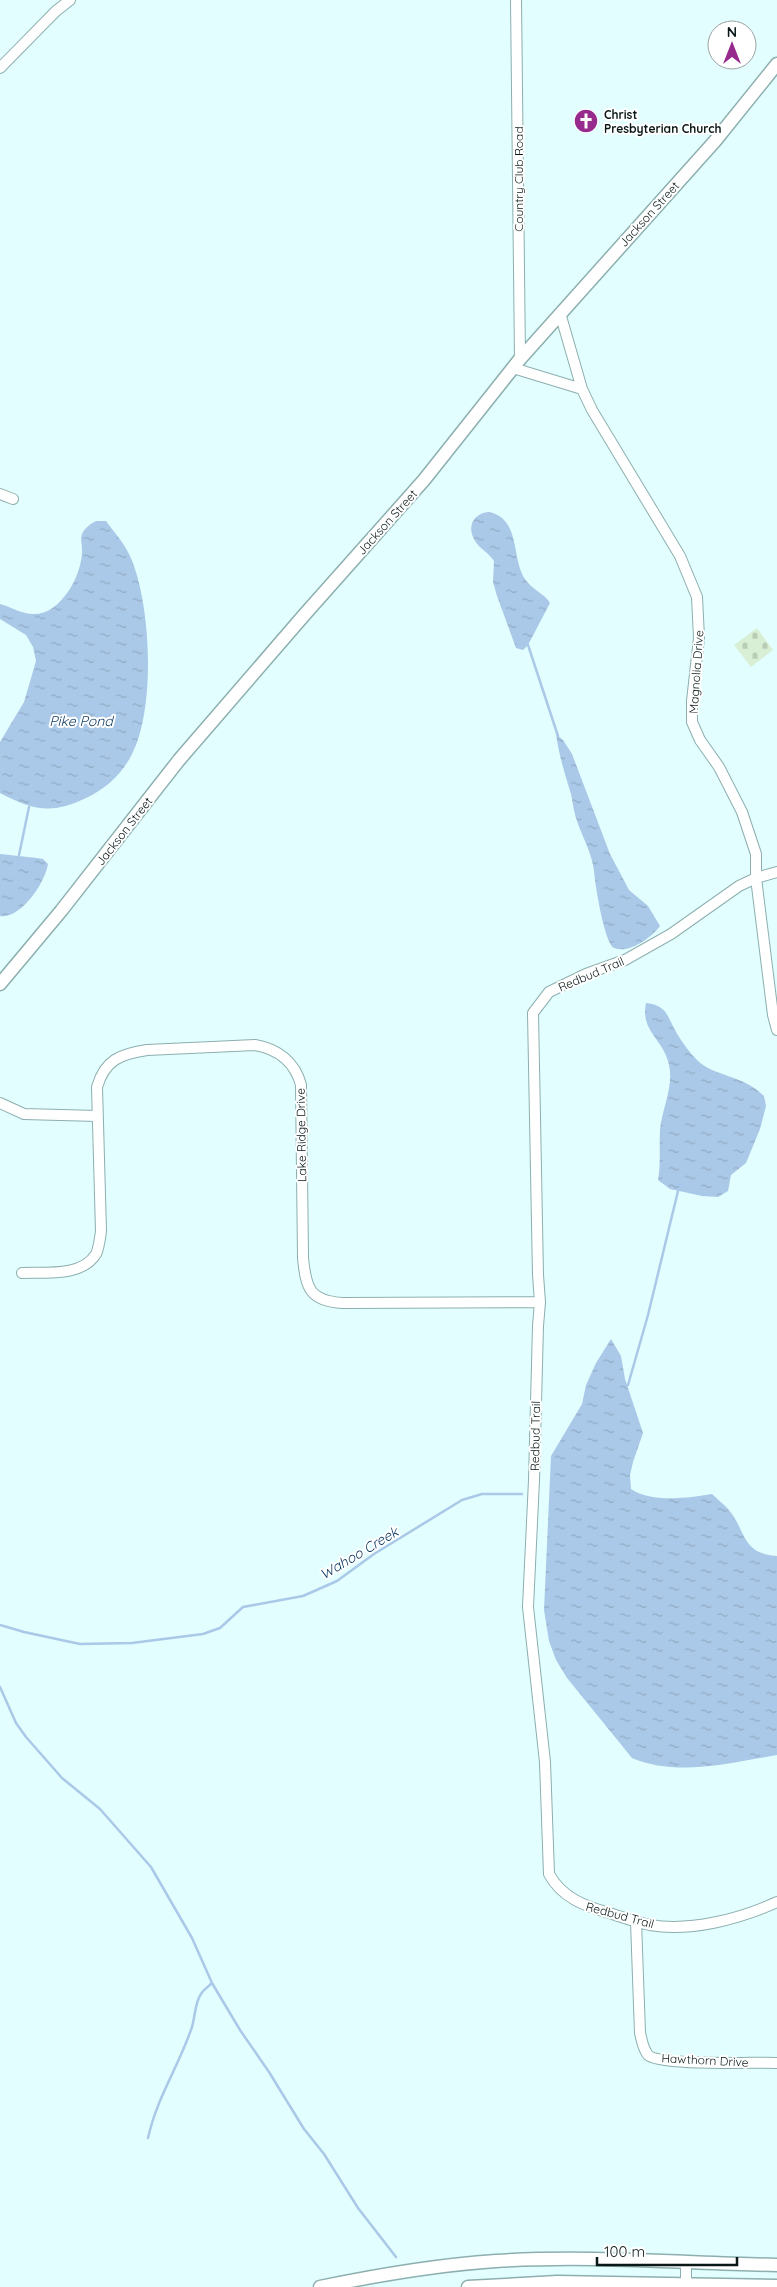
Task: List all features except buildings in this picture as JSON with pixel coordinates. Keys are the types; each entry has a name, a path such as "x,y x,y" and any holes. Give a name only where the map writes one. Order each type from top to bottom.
{"main road":[{"name":"Jackson Street","path":"0,984 61,911 179,760 298,621 424,480 516,363 714,141 777,64"},
{"path":"320,2287 420,2270 496,2261 579,2259 777,2265"},
{"path":"468,2287 557,2282 686,2286 777,2286"}],"street":[{"path":"0,68 56,11 70,0"},
{"name":"Country Club Road","path":"516,0 516,363"},
{"name":"Magnolia Drive","path":"560,313 582,389 592,410 691,579 697,597 699,616 692,722 700,740 719,767 742,812 756,854 756,878 773,1015 777,1030"},
{"path":"516,363 582,389"},
{"path":"0,494 12,499"},
{"name":"Redbud Trail","path":"777,872 756,878 739,886 671,934 625,960 586,974 549,992 533,1013 540,1302 528,1607 545,1762 549,1874 562,1890 583,1906 651,1925 674,1926 714,1922 755,1911 777,1902"},
{"name":"Lake Ridge Drive","path":"22,1273 64,1272 87,1264 97,1253 101,1231 97,1087 101,1073 108,1064 120,1057 147,1050 255,1045 268,1047 290,1063 298,1074 301,1085 303,1258 309,1285 319,1299 343,1303 540,1302"},
{"path":"0,1103 24,1114 97,1116"},
{"name":"Hawthorn Drive","path":"636,1922 640,2033 643,2047 649,2056 660,2060 688,2062 777,2063"},
{"path":"686,2263 686,2286"}],"green space":[{"path":"757,628 773,650 751,667 734,645"}],"water":[{"path":"489,512 499,516 506,522 514,540 518,561 525,579 550,603 528,645 523,650 516,648 497,596 493,582 494,561 477,544 472,535 473,521 479,515"},
{"name":"Pike Pond","path":"96,521 106,521 128,551 143,600 148,655 145,710 140,734 124,768 101,790 62,807 32,807 0,793 0,742 24,702 36,661 33,647 26,635 0,619 0,604 29,614 43,613 53,608 74,581 81,559 82,534 88,526"},
{"path":"556,734 563,740 572,754 610,854 629,890 648,906 660,926 645,940 633,947 626,949 614,948 607,936 592,859 575,816"},
{"path":"0,854 43,859 48,864 37,890 24,906 16,912 0,916"},
{"path":"646,1003 658,1006 666,1012 686,1047 704,1066 747,1083 764,1096 766,1106 760,1129 746,1163 731,1175 728,1191 718,1197 702,1196 670,1189 658,1180 660,1130 669,1089 670,1073 666,1056 646,1021"},
{"path":"611,1339 621,1356 625,1379 643,1433 630,1475 631,1489 659,1498 681,1498 712,1494 735,1518 751,1546 757,1551 777,1556 777,1755 704,1767 685,1768 649,1764 632,1758 567,1678 556,1660 549,1641 544,1610 551,1456 582,1404 586,1385 596,1363"}],"waterway":[{"path":"528,645 558,736"},
{"path":"19,855 29,807"},
{"path":"628,1385 648,1315 678,1191"},
{"name":"Wahoo Creek","path":"0,1625 80,1644 132,1643 203,1634 220,1628 243,1607 303,1596 337,1581 374,1554 462,1500 482,1494 522,1494"},
{"path":"0,1687 16,1723 26,1737 62,1778 100,1809 151,1867 192,1938 212,1983 240,2030 358,2208 396,2257"},
{"path":"148,2138 162,2095 192,2027 199,1997 212,1983"}],"place":[{"name":"Christ Presbyterian Church","path":"586,121"}]}
